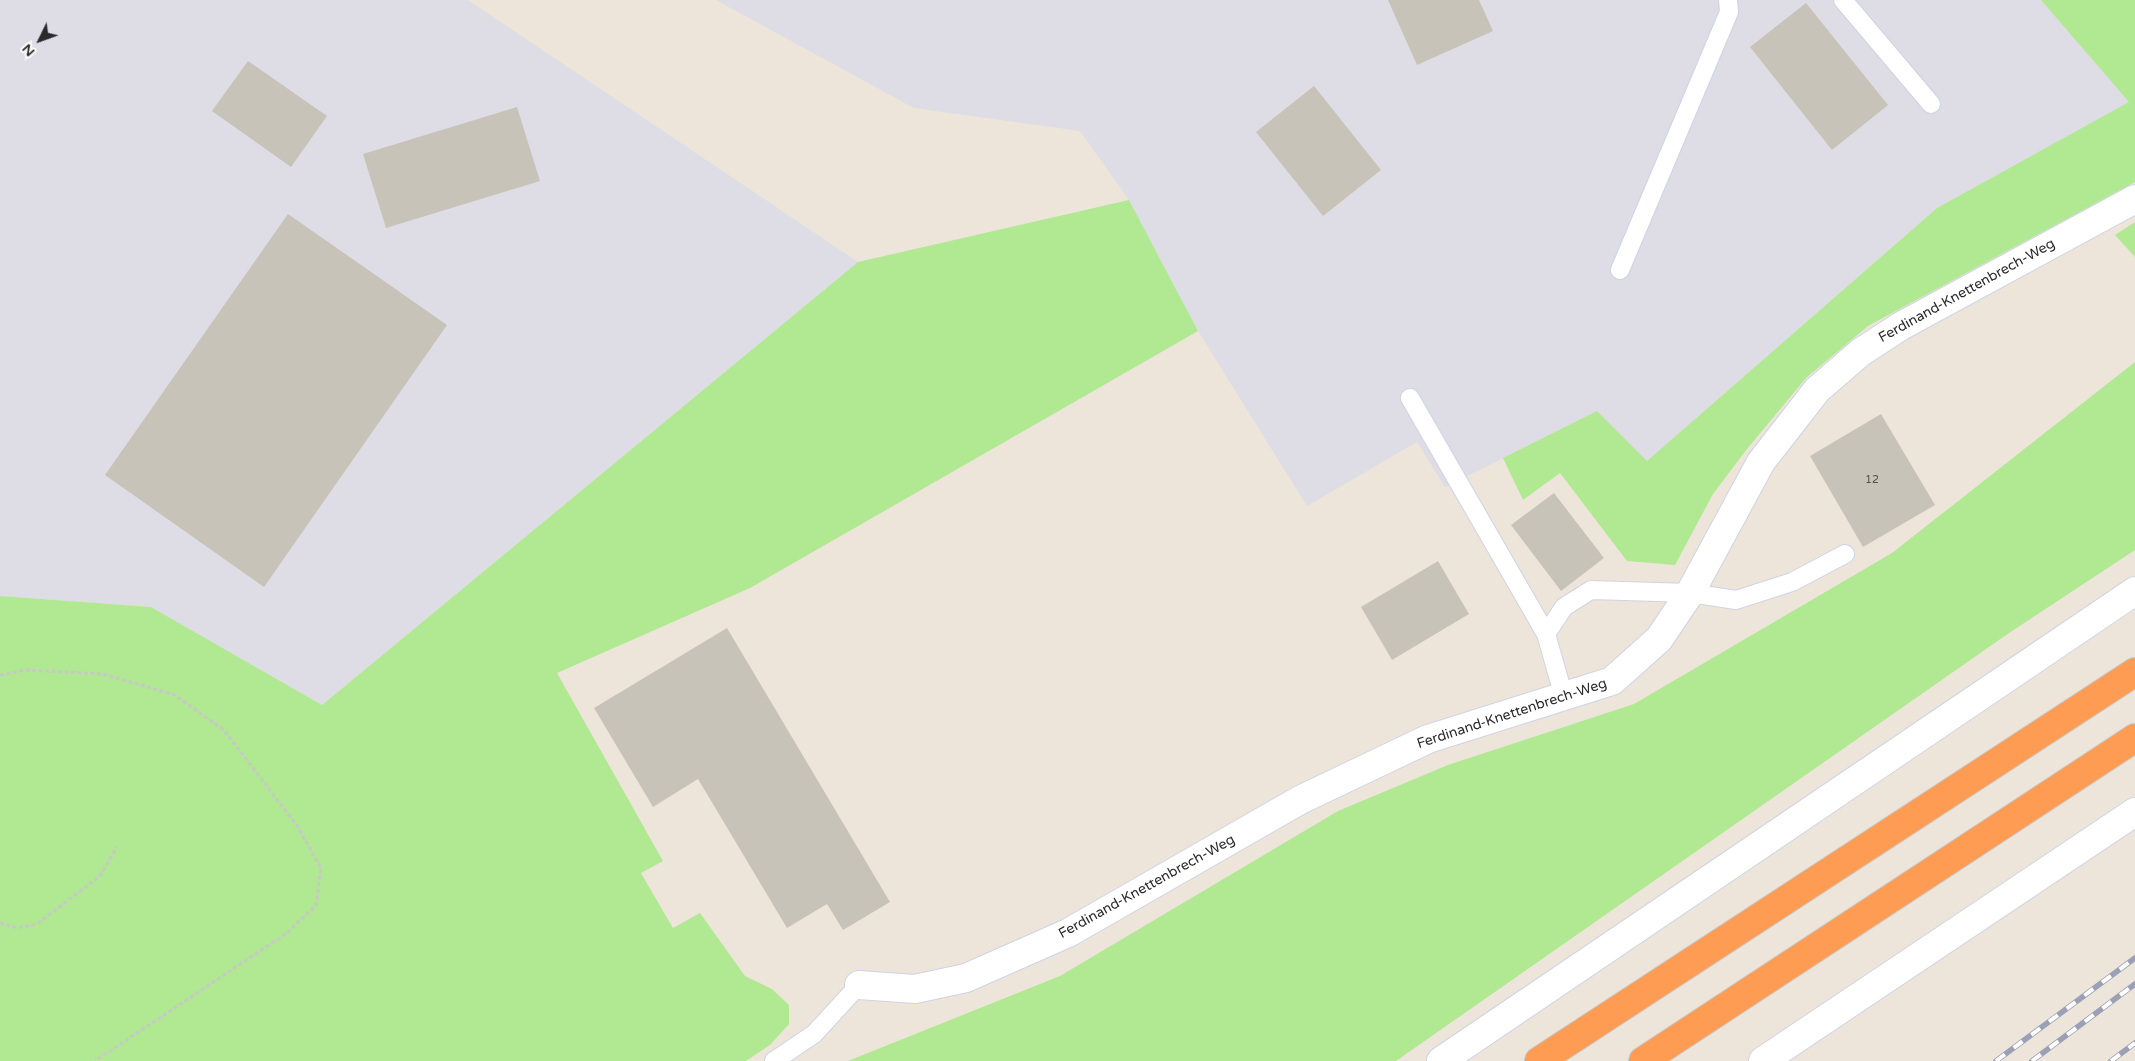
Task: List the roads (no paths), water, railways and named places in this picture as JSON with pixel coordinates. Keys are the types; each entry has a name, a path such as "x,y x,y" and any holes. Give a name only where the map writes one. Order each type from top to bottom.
{"highway":[{"path":"1539,1061 2135,672"},
{"path":"1643,1061 2135,738"}],"street":[{"name":"Ferdinand-Knettenbrech-Weg","path":"859,985 915,989 966,978 1068,933 1300,800 1428,739 1612,681 1659,639 1690,593 1761,462 1817,390 1861,352 1901,326 2135,199"},
{"path":"1441,1061 2135,591"},
{"path":"1762,1061 2135,812"}],"lane":[{"path":"1620,270 1729,12 1728,0"},
{"path":"1843,0 1931,104"},
{"path":"1410,398 1546,634 1564,697"},
{"path":"1546,634 1564,607 1591,590 1690,593 1736,600 1792,582 1845,554"},
{"path":"774,1061 814,1034 859,985"}],"railway":[{"path":"1996,1061 2135,958"},
{"path":"2032,1061 2135,984"},
{"path":"2111,1061 2135,1043"}]}
